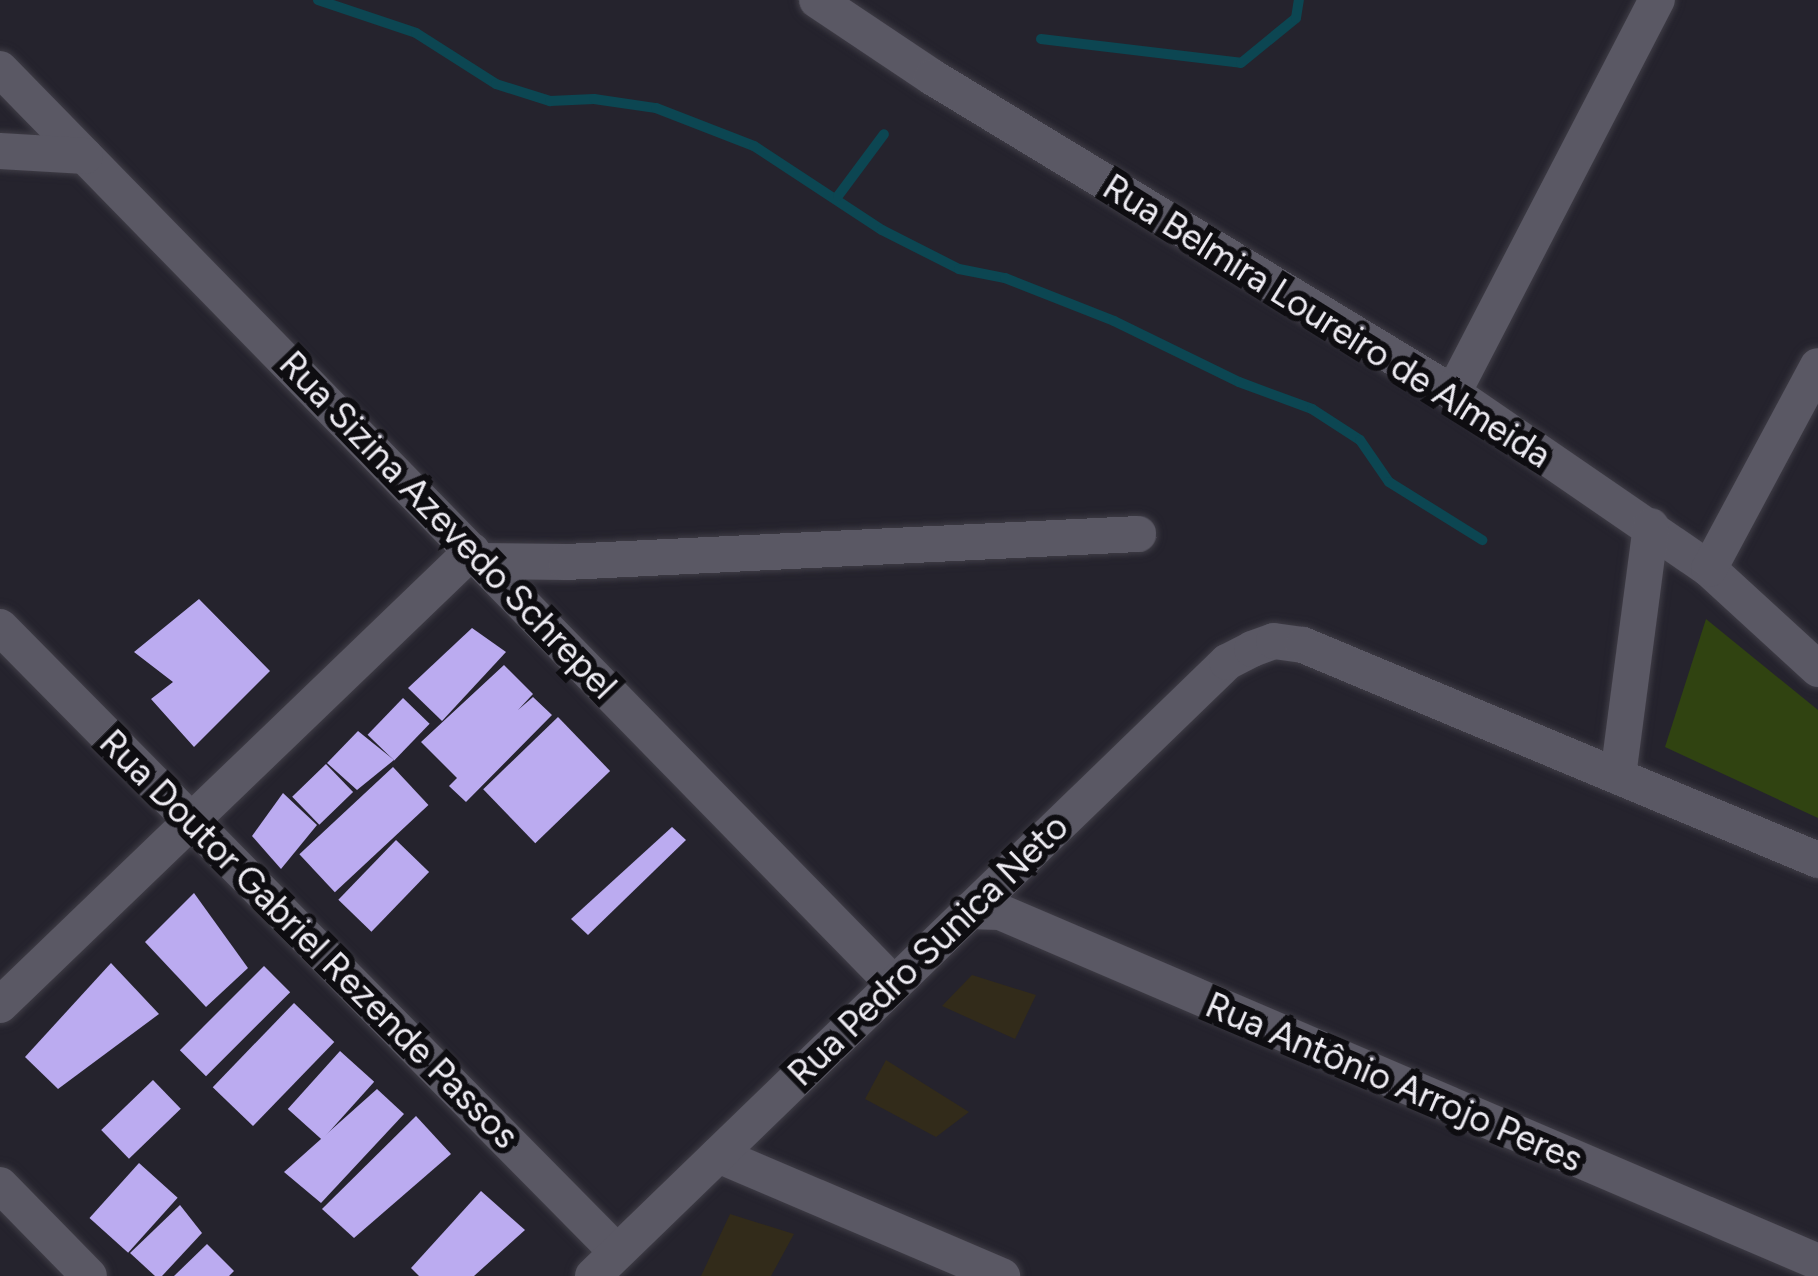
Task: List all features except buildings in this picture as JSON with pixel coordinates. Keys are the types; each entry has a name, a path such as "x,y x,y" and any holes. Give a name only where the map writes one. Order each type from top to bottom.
{"street":[{"name":"Rua Belmira Loureiro de Almeida","path":"817,0 932,76 1453,394 1651,526 1709,569 1818,669"},
{"path":"1453,394 1657,0"},
{"path":"0,69 13,93 13,113 0,131"},
{"name":"Rua Sizina Azevedo Schrepel","path":"0,69 893,983"},
{"path":"0,151 86,157"},
{"path":"1709,569 1818,366"},
{"path":"1651,526 1618,776 1818,860"},
{"path":"0,1005 476,556 566,562 1138,534"},
{"path":"540,619 535,598 541,580 566,562"},
{"name":"Rua Doutor Gabriel Rezende Passos","path":"0,627 605,1264"},
{"name":"Rua Pedro Sunica Neto","path":"605,1264 1227,662 1274,641 1303,645 1618,776"},
{"name":"Rua Antônio Arrojo Peres","path":"968,911 1000,912 1818,1262"},
{"path":"718,1155 1002,1276"},
{"path":"0,1185 88,1276"}],"shaded area":[{"path":"972,975 1036,995 1015,1039 942,1006"},
{"path":"886,1060 969,1112 936,1137 865,1099"},
{"path":"730,1214 794,1234 771,1276 701,1276"}],"green space":[{"path":"1706,619 1818,710 1818,818 1665,747"}],"waterway":[{"path":"318,0 416,33 496,84 550,101 594,99 656,108 754,146 882,230 959,269 1005,278 1114,321 1239,382 1312,409 1360,440 1389,482 1482,540"},
{"path":"1041,39 1241,63 1296,18 1299,0"},
{"path":"838,196 884,134"}]}
